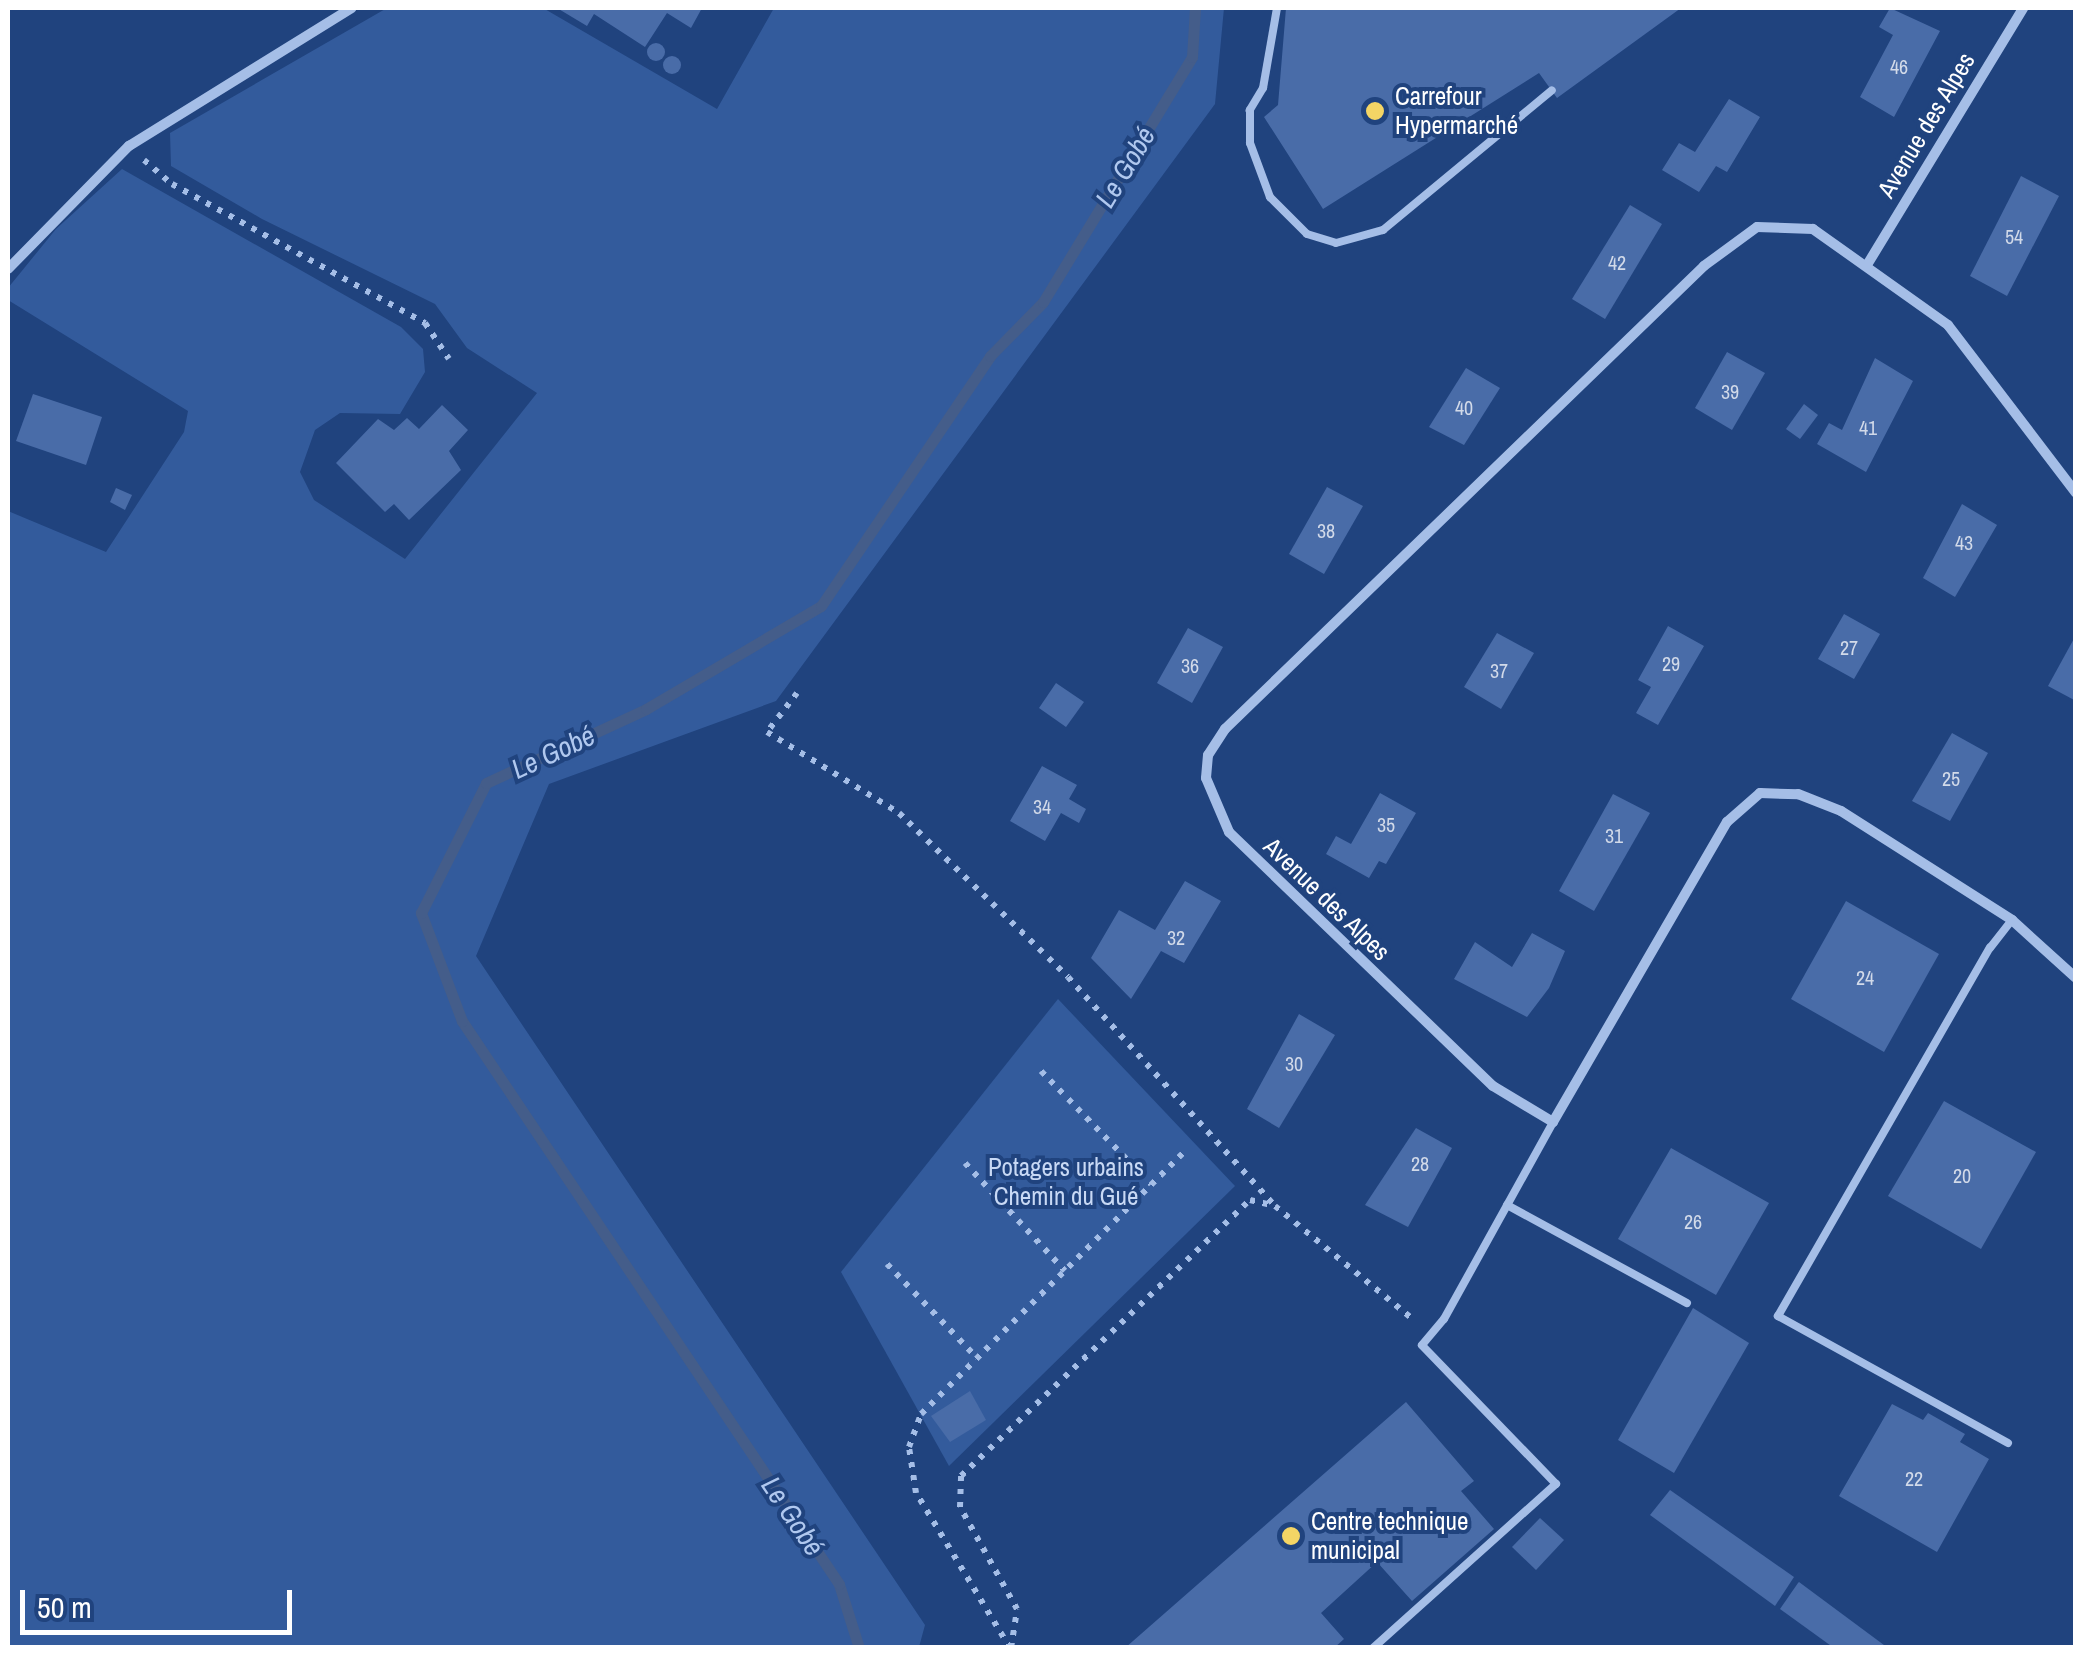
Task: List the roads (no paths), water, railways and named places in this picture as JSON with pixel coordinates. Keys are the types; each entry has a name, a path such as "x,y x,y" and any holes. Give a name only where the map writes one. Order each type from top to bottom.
{"street":[{"path":"8,270 129,146 352,8"},
{"name":"Avenue des Alpes","path":"1867,265 2023,8"},
{"name":"Avenue des Alpes","path":"1553,1122 1493,1086 1229,832 1212,804 1208,755 1225,728 1704,266 1757,227 1813,230 1948,325 2076,493"},
{"path":"1553,1122 1727,822 1760,794 1798,794 1841,811 2012,920 2076,978"}],"lane":[{"path":"1277,8 1263,88 1250,110 1250,143 1270,197 1307,234 1336,244 1382,230 1552,90"},
{"path":"2008,1443 1778,1316 1990,948 2012,920"},
{"path":"1373,1648 1556,1484 1422,1345 1553,1122"},
{"path":"1506,1205 1686,1304"}],"waterway":[{"name":"Le Gobé","path":"859,1648 839,1584 462,1021 421,913 486,783 646,709 821,606 990,356 1043,302 1192,57 1195,8"}],"place":[{"name":"Carrefour Hypermarché","path":"1375,111"},
{"name":"Centre technique municipal","path":"1291,1536"}],"park label":[{"name":"Potagers urbains Chemin du Gué","path":"1066,1182"}]}
